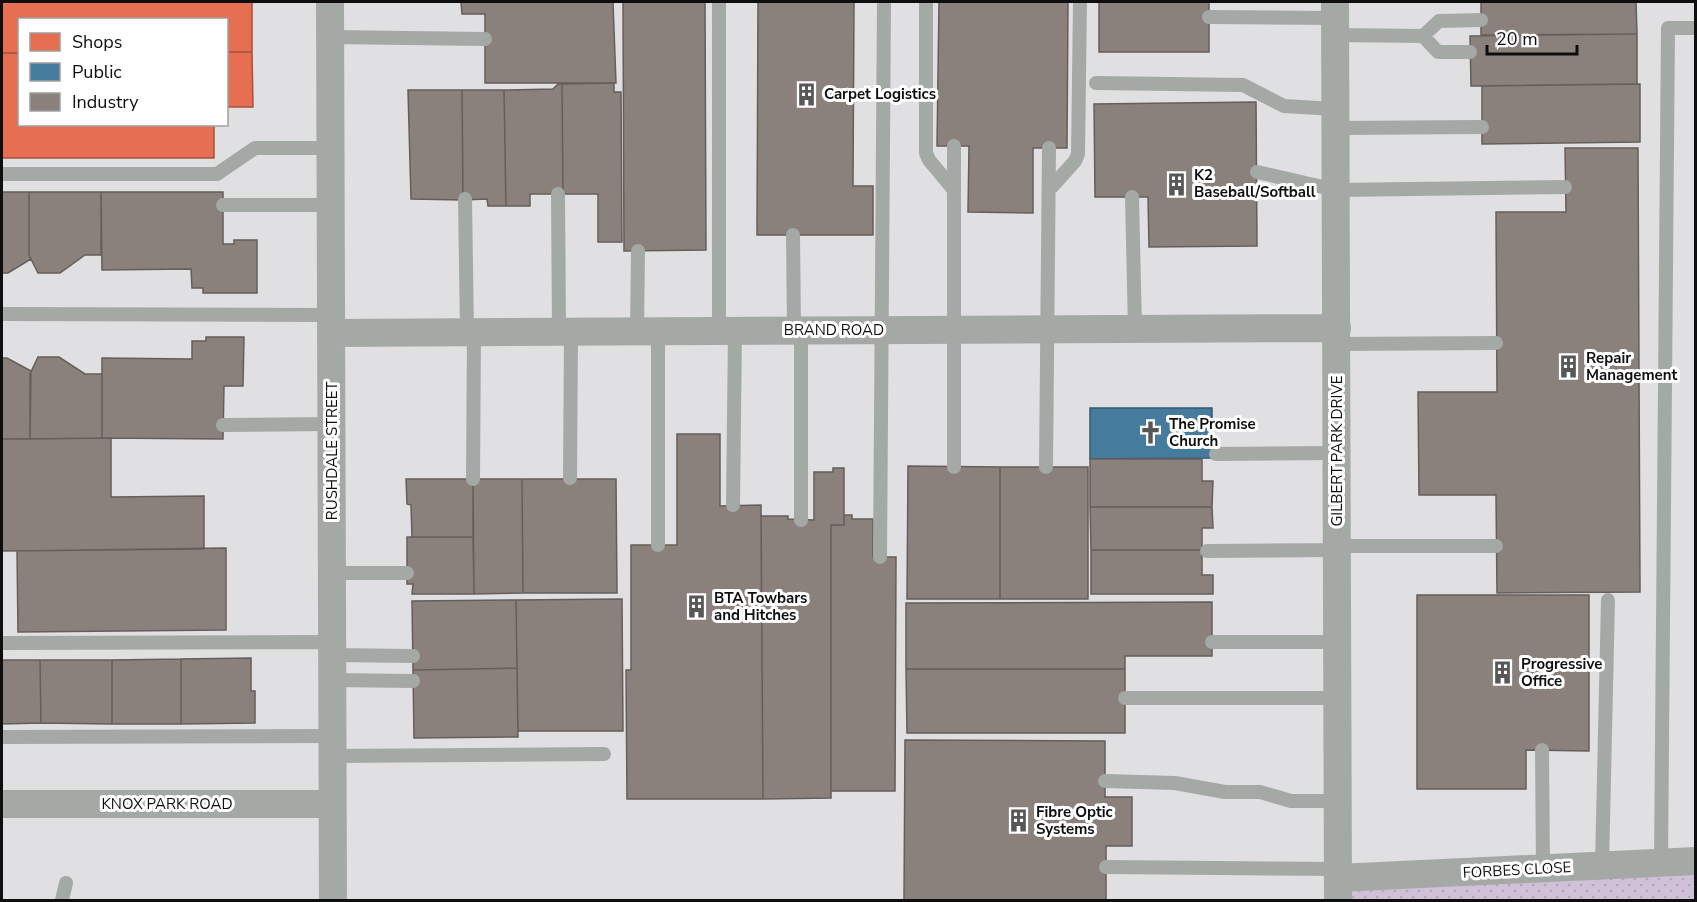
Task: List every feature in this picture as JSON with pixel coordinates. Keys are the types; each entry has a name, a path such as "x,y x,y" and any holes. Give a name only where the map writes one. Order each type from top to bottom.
{"street":[{"name":"RUSHDALE STREET","path":"330,2 333,900"},
{"name":"GILBERT PARK DRIVE","path":"1335,18 1338,882"},
{"name":"BRAND ROAD","path":"331,324 471,332 1135,329 1337,336"},
{"name":"KNOX PARK ROAD","path":"2,804 332,804"},
{"name":"FORBES CLOSE","path":"1338,882 1543,868 1695,861"}],"lane":[{"path":"719,2 733,506"},
{"path":"880,557 884,2"},
{"path":"926,2 926,153 929,160 954,190"},
{"path":"1049,190 1075,161 1078,154 1080,2"},
{"path":"1209,17 1335,18 1423,36 1438,52 1470,52"},
{"path":"1423,36 1439,21 1481,20"},
{"path":"1661,863 1668,28 1695,28"},
{"path":"330,37 485,39"},
{"path":"1096,83 1237,84 1284,106 1336,118 1482,127"},
{"path":"954,146 954,467"},
{"path":"2,174 217,174 255,148 330,148"},
{"path":"1046,467 1049,148"},
{"path":"1257,172 1336,189 1565,187"},
{"path":"558,194 570,478"},
{"path":"1132,197 1135,329"},
{"path":"465,200 471,332 473,479"},
{"path":"223,205 330,205"},
{"path":"793,235 798,330 801,520"},
{"path":"638,251 648,331 658,545"},
{"path":"2,314 331,324"},
{"path":"1337,336 1496,343"},
{"path":"224,425 332,424"},
{"path":"1216,454 1337,453"},
{"path":"1207,551 1496,546"},
{"path":"332,573 407,573"},
{"path":"1602,866 1608,600"},
{"path":"1212,642 1338,642"},
{"path":"2,643 332,659 413,656"},
{"path":"332,659 413,681"},
{"path":"1125,698 1337,698"},
{"path":"2,737 604,754"},
{"path":"1542,750 1543,868"},
{"path":"1105,781 1175,783 1225,792 1260,792 1291,801 1338,801"},
{"path":"1106,867 1338,882"},
{"path":"62,900 66,883"}],"shaded area":[{"path":"1695,861 1695,900 1338,900 1338,878"}],"building: Shops":[{"path":"2,2 252,2 252,52 228,52 228,18 18,18 18,53 2,53"},
{"path":"228,52 252,52 253,107 228,107"},
{"path":"2,53 18,53 18,126 214,126 214,158 2,158"}],"building: Public":[{"name":"The Promise Church","path":"1090,408 1212,408 1212,458 1090,459"}],"building: Industry":[{"path":"461,2 613,2 616,83 485,83 485,14 462,14"},
{"path":"623,2 705,2 706,250 624,251"},
{"name":"Carpet Logistics","path":"758,2 854,2 853,186 873,186 873,235 757,235"},
{"path":"939,2 1068,2 1067,148 1033,148 1033,213 968,212 969,146 937,146"},
{"path":"1099,2 1209,2 1209,52 1099,52"},
{"path":"1481,2 1636,2 1637,34 1481,35"},
{"path":"1637,34 1637,84 1471,86 1470,36"},
{"path":"614,83 614,92 621,92 622,242 598,242 598,194 563,194 562,84"},
{"path":"558,84 562,84 563,194 530,194 530,206 506,206 504,90 553,89"},
{"path":"1640,84 1640,142 1482,144 1482,86"},
{"path":"408,90 462,90 463,200 411,199"},
{"path":"462,90 504,90 506,206 488,206 487,199 463,200"},
{"name":"K2 Baseball/Softball","path":"1256,102 1257,246 1149,247 1148,197 1095,197 1094,104"},
{"name":"Repair Management","path":"1565,148 1638,148 1640,592 1497,593 1496,495 1419,495 1418,392 1497,392 1496,212 1566,212"},
{"path":"2,192 29,192 29,255 31,259 8,273 2,273"},
{"path":"29,192 101,192 101,255 85,255 60,273 38,273 29,255"},
{"path":"101,192 223,192 223,244 234,244 234,240 257,240 257,293 203,293 203,288 192,288 191,269 102,270"},
{"path":"206,337 244,337 243,386 224,386 223,439 102,438 102,358 192,359 192,341 206,341"},
{"path":"38,357 59,357 85,374 102,374 102,438 30,439 30,374"},
{"path":"2,358 7,358 31,371 30,439 2,439"},
{"name":"BTA Towbars and Hitches","path":"677,434 720,434 720,506 761,505 763,799 627,799 626,670 631,670 631,545 677,545"},
{"path":"111,438 111,497 204,496 204,549 2,551 2,439"},
{"path":"1090,459 1202,459 1202,481 1213,481 1212,507 1090,507"},
{"path":"908,466 1000,467 1000,599 907,599"},
{"path":"1000,467 1088,467 1088,599 1000,599"},
{"path":"833,468 844,468 844,525 831,525 831,798 763,799 761,516 788,516 788,519 814,520 814,472 833,472"},
{"path":"406,479 473,479 473,537 412,537 411,505 407,504"},
{"path":"473,479 522,479 523,593 474,594"},
{"path":"522,479 616,479 617,593 523,593"},
{"path":"1090,507 1212,507 1213,528 1202,528 1202,550 1091,550"},
{"path":"844,515 852,515 852,519 873,519 873,557 896,557 895,791 831,791 831,525 844,525"},
{"path":"407,537 473,537 474,594 412,594 413,584 407,584"},
{"path":"226,548 226,630 18,632 17,551"},
{"path":"1091,550 1202,550 1202,575 1213,575 1213,594 1091,594"},
{"name":"Progressive Office","path":"1417,595 1589,595 1589,751 1526,750 1526,789 1417,789"},
{"path":"622,599 623,731 518,731 516,600"},
{"path":"516,600 517,668 413,670 412,601"},
{"path":"1212,602 1212,656 1125,656 1125,669 906,669 906,603"},
{"path":"251,658 251,691 255,691 255,723 181,724 181,659"},
{"path":"181,659 181,724 112,724 112,660"},
{"path":"2,660 40,660 41,723 2,724"},
{"path":"40,660 112,660 112,724 41,723"},
{"path":"517,668 518,737 414,738 413,670"},
{"path":"906,669 1125,669 1125,733 907,733"},
{"name":"Fibre Optic Systems","path":"905,740 1105,741 1105,797 1132,797 1132,846 1106,846 1106,900 904,900"}],"place":[{"name":"Carpet Logistics","path":"806,94"},
{"name":"K2 Baseball/Softball","path":"1176,184"},
{"name":"Repair Management","path":"1568,367"},
{"name":"The Promise Church","path":"1151,433"},
{"name":"BTA Towbars and Hitches","path":"696,607"},
{"name":"Progressive Office","path":"1503,673"},
{"name":"Fibre Optic Systems","path":"1018,821"}]}
